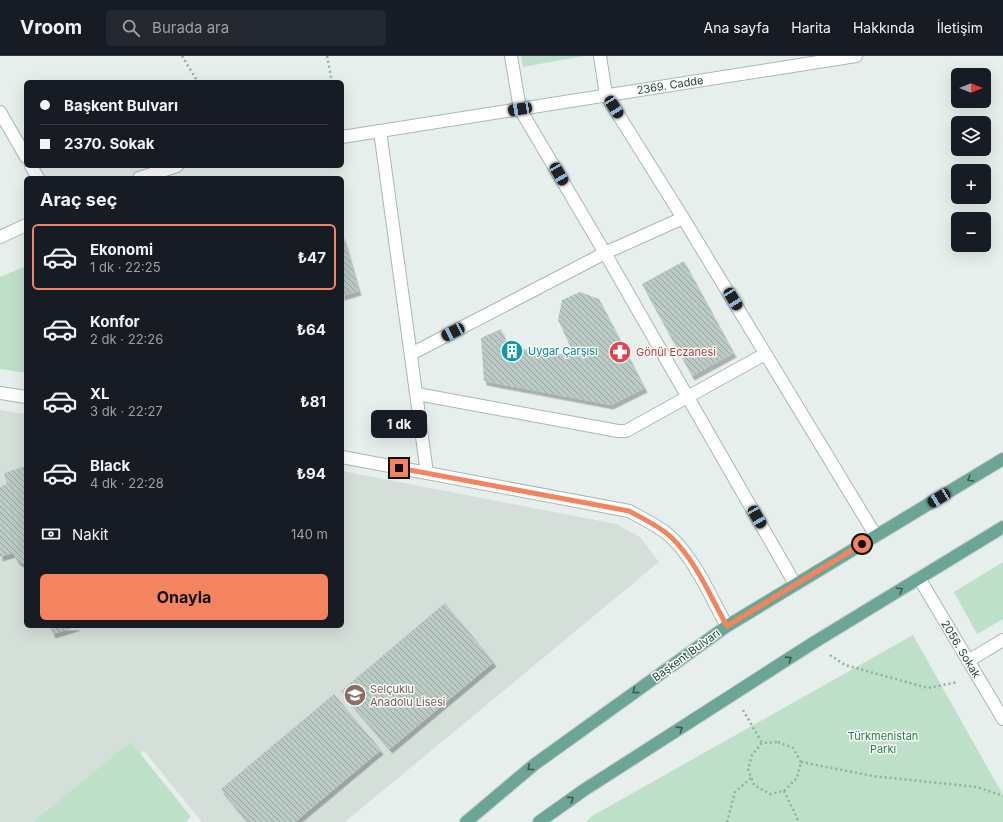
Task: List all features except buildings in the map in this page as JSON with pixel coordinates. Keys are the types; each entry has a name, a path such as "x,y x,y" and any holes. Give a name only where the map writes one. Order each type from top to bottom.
{"main road":[{"name":"Başkent Bulvarı","path":"466,822 535,764 727,626 1003,459"},
{"path":"539,822 584,790 813,643 1003,527"}],"street":[{"path":"511,56 520,109 605,253 795,584"},
{"path":"600,56 606,95 684,218 876,536"},
{"name":"2369. Cadde","path":"344,137 606,95 805,60 856,56"},
{"path":"0,112 24,154"},
{"path":"380,131 427,473"},
{"path":"145,176 171,168"},
{"path":"411,354 605,253 684,218"},
{"path":"0,237 24,227"},
{"path":"417,394 618,431 626,431 765,354"},
{"path":"0,392 24,397"},
{"path":"344,457 629,511 652,523 671,537 691,560 727,626"},
{"name":"2056. Sokak","path":"919,578 1003,719"},
{"path":"968,660 1003,640"}],"path":[{"path":"182,56 197,80"},
{"path":"327,56 332,80"},
{"path":"813,643 845,666 928,688 979,678"},
{"path":"734,694 762,743"},
{"path":"778,742 793,748 801,762 797,778 784,791 770,794 754,785 748,769 752,755 762,743 778,742"},
{"path":"801,762 873,776 977,787 1003,796"},
{"path":"728,822 735,792 751,778"},
{"path":"784,791 799,822"}],"shaded area":[{"name":"Selçuklu Anadolu Lisesi","path":"0,410 24,414 24,628 344,628 344,471 616,524 640,537 659,562 345,822 202,822 144,751 32,822 0,822"}],"green space":[{"path":"521,56 584,56 523,67"},
{"path":"24,267 24,373 0,369 0,277"},
{"path":"1003,562 1003,619 977,634 954,592"},
{"name":"Türkmenistan Parkı","path":"913,635 1003,795 1003,822 586,822 592,816"},
{"path":"131,742 191,817 185,822 33,822"}],"place":[{"name":"Uygar Çarşısı","path":"512,351"},
{"name":"Gönül Eczanesi","path":"620,352"},
{"name":"Selçuklu Anadolu Lisesi","path":"355,695"}],"route":[{"path":"399,468 629,511 652,523 671,537 691,560 727,626 862,544"}]}
